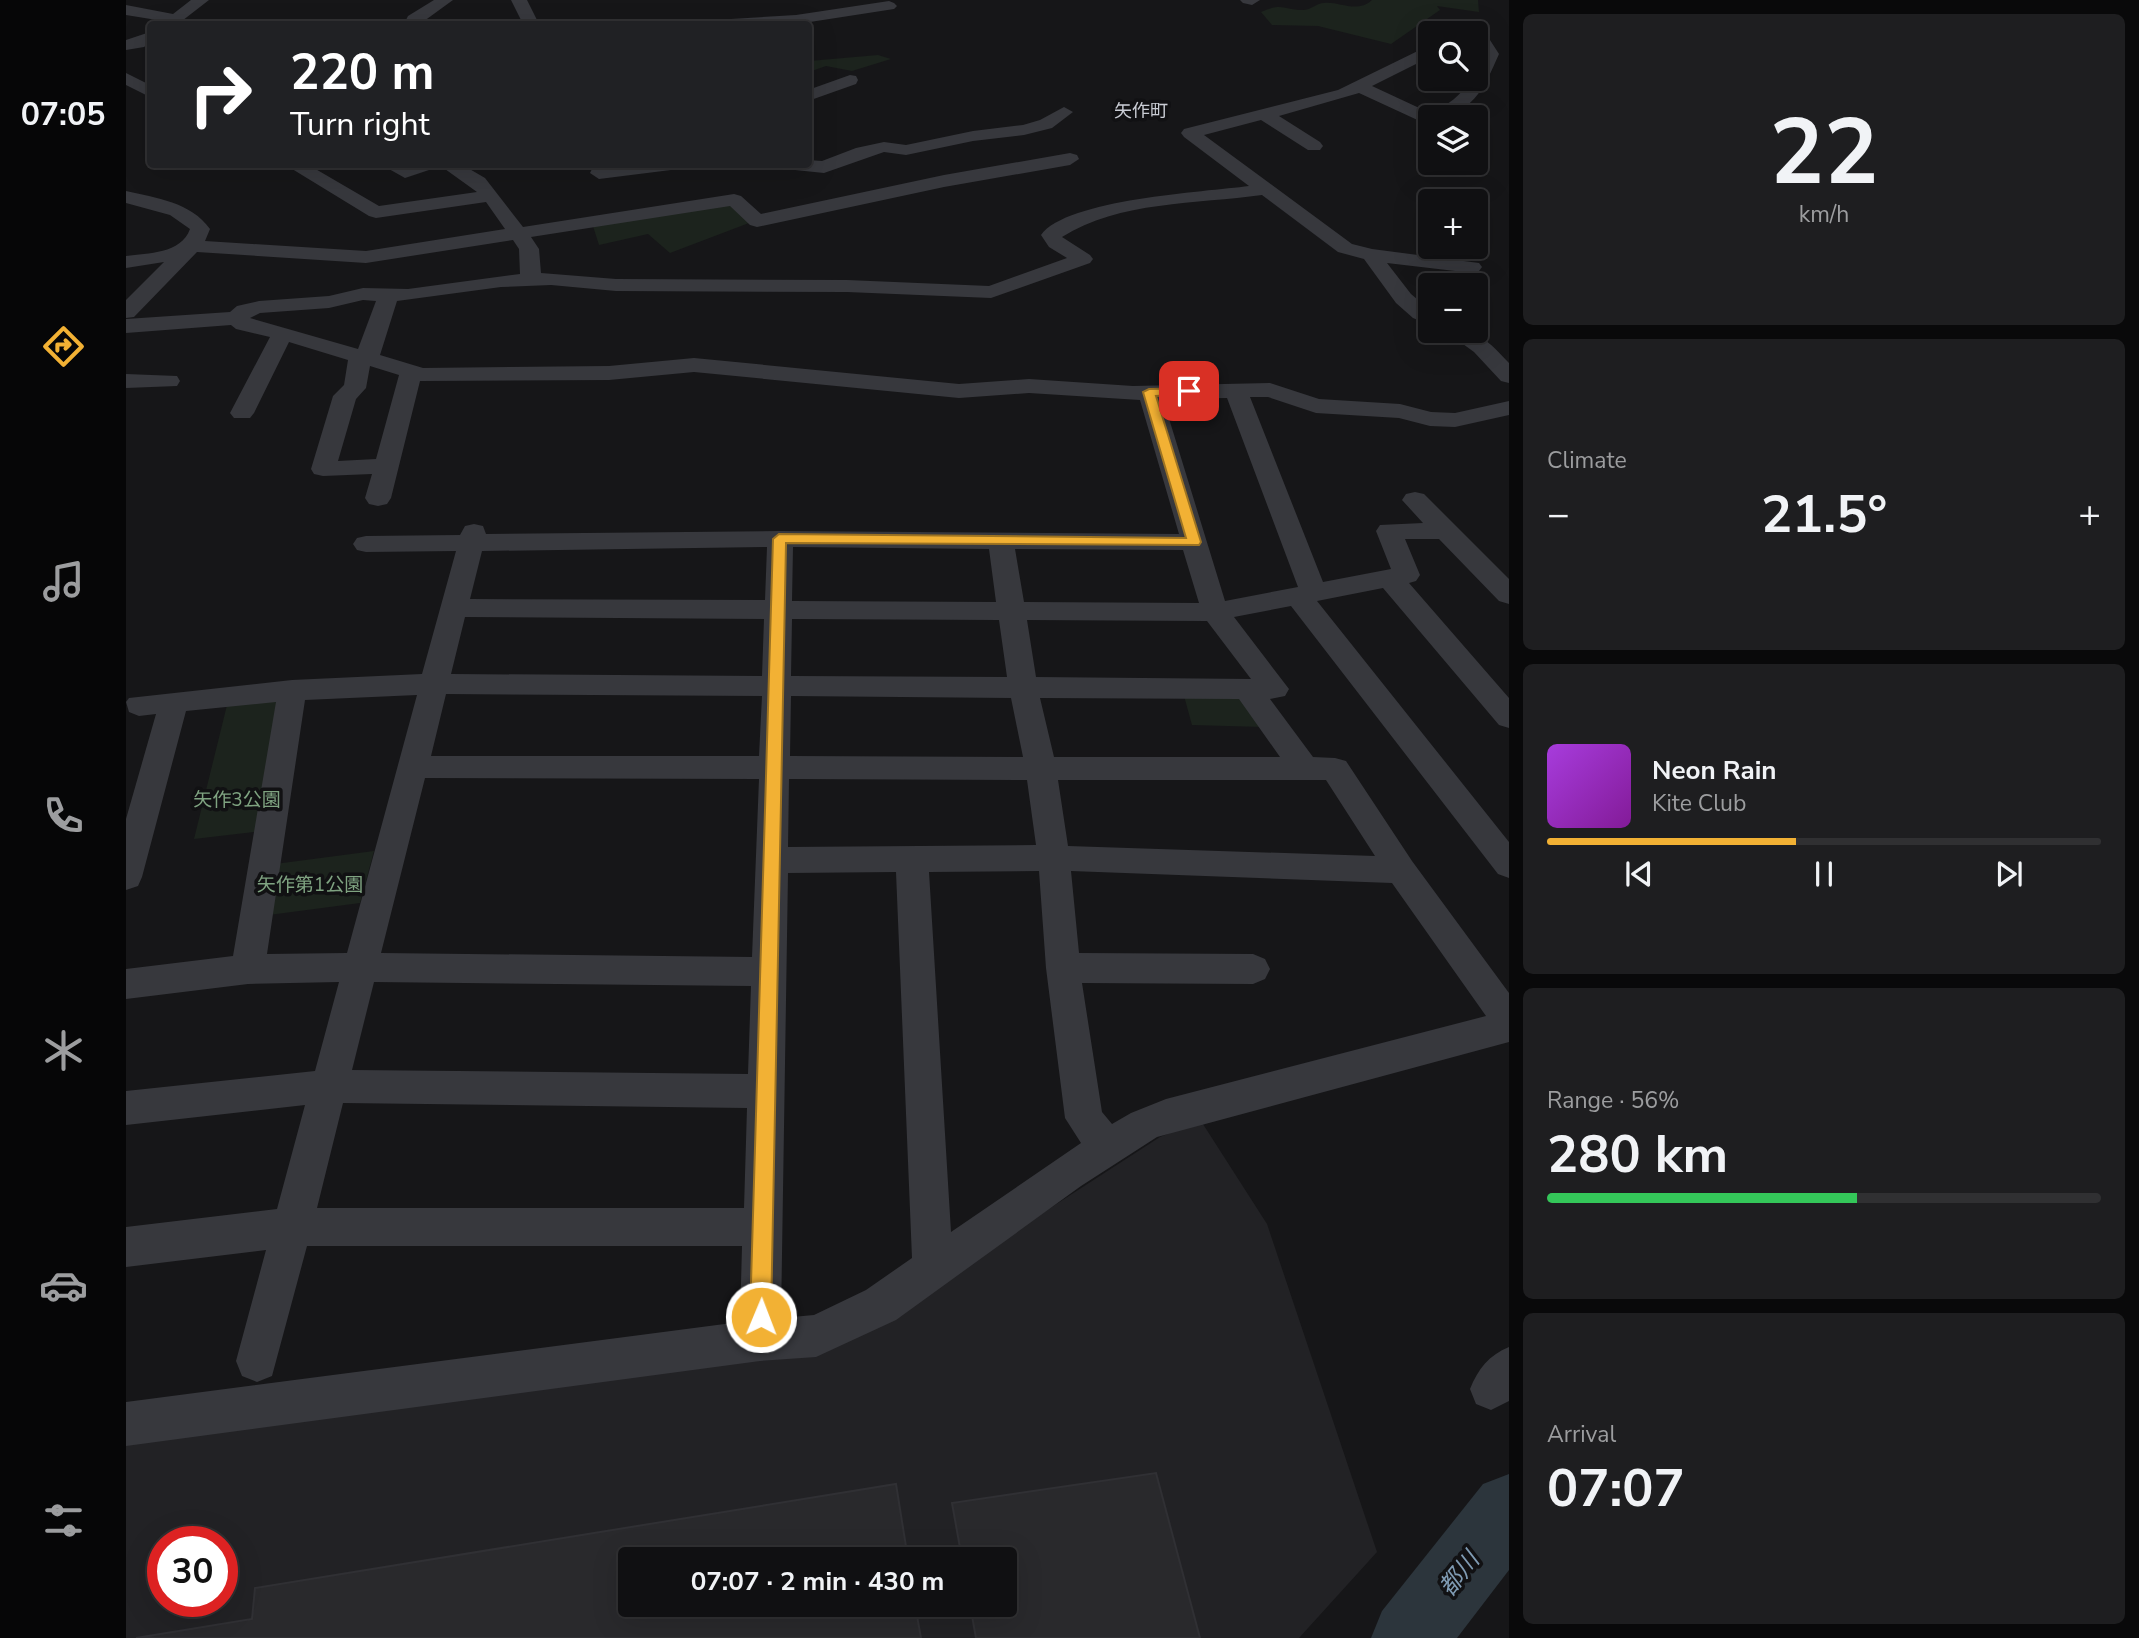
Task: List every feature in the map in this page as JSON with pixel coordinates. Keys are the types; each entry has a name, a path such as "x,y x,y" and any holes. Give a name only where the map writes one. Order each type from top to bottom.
{"street":[{"path":"173,21 201,0"},
{"path":"519,0 530,21"},
{"path":"780,21 889,6 881,0"},
{"path":"413,21 449,4"},
{"path":"126,10 168,21"},
{"path":"1418,56 1360,87 1312,104 1190,132 1334,243 1371,254 1472,267"},
{"path":"126,78 147,90"},
{"path":"812,94 850,80"},
{"path":"1360,87 1418,114"},
{"path":"1460,105 1474,91"},
{"path":"812,166 824,167 862,152 884,147 906,150 973,136 1024,130 1046,124 1064,112"},
{"path":"1265,115 1314,146"},
{"path":"906,150 941,182"},
{"path":"126,262 157,257 192,246 366,257 734,200 757,221 941,182 1069,159"},
{"path":"300,168 376,212 491,196"},
{"path":"396,168 405,173 418,168"},
{"path":"454,168 478,182 491,196 529,249 531,280"},
{"path":"597,169 613,218"},
{"path":"126,326 236,318 245,311 259,307 329,302 380,293 408,295 501,281 616,285 847,286 991,292 1083,260 1056,243 1051,235 1060,227 1079,219 1157,203 1266,189"},
{"path":"126,197 172,210 195,221 200,229 199,237 192,246 126,312"},
{"path":"1371,254 1395,290 1418,313"},
{"path":"366,257 380,293 355,388 345,396 323,469 387,466"},
{"path":"236,318 244,324 422,375 609,373 694,365 959,391 1029,386 1082,391 1270,390 1316,406 1400,411 1430,419 1455,420 1509,408"},
{"path":"242,413 283,333"},
{"path":"1477,343 1509,376"},
{"path":"378,498 411,371"},
{"path":"126,381 169,381"},
{"path":"1236,390 1306,594 1509,865"},
{"path":"139,705 292,690 434,684 1275,689 1215,612 1149,392"},
{"path":"1415,500 1509,594"},
{"path":"454,608 1215,612 1407,575 1389,531 1446,531"},
{"path":"366,544 473,537 1194,542"},
{"path":"257,1361 473,537"},
{"path":"760,1340 779,539"},
{"path":"1002,542 1023,687 1041,768 1054,858 1063,968 1084,1118 1107,1148"},
{"path":"1389,579 1509,717"},
{"path":"1247,689 1305,769"},
{"path":"248,969 292,690"},
{"path":"126,877 174,701"},
{"path":"126,1424 760,1340 816,1336 881,1306 1067,1173 1144,1125 1166,1116 1509,1024 1401,870 1335,769 413,767"},
{"path":"772,860 1054,858 1401,870"},
{"path":"912,859 933,1268"},
{"path":"126,984 248,969 360,967 769,972"},
{"path":"1063,968 1253,969"},
{"path":"126,1108 329,1086 766,1091"},
{"path":"126,1247 292,1227 763,1227"}],"shaded area":[{"path":"1201,1121 1267,1224 1377,1552 1299,1638 126,1638 126,1441 834,1348 1160,1137"}],"green space":[{"path":"1372,0 1478,0 1479,12 1437,6 1440,10 1424,21 1418,21 1418,25 1391,44 1318,26 1272,25 1261,12 1279,7 1306,10 1324,3 1354,7"},
{"path":"878,55 891,59 852,71 826,66 812,71 812,61"},
{"path":"723,204 732,206 749,223 670,253 648,234 599,245 592,223"},
{"path":"1183,692 1245,699 1263,727 1192,725"},
{"name":"矢作3公園","path":"275,697 285,705 263,831 194,839 228,701"},
{"name":"矢作第1公園","path":"374,851 360,903 269,915 275,864"}],"building":[{"path":"1156,1473 1200,1638 976,1638 972,1617 1017,1617 1017,1547 960,1547 952,1503"},
{"path":"896,1484 906,1547 618,1547 618,1617 917,1617 921,1638 136,1638 252,1619 255,1588"}],"waterway":[{"name":"都川","path":"1409,1638 1509,1510"}],"district":[{"name":"矢作町","path":"1141,111"}],"route":[{"path":"761,1317 779,539 1194,542 1149,392 1189,391"}]}
